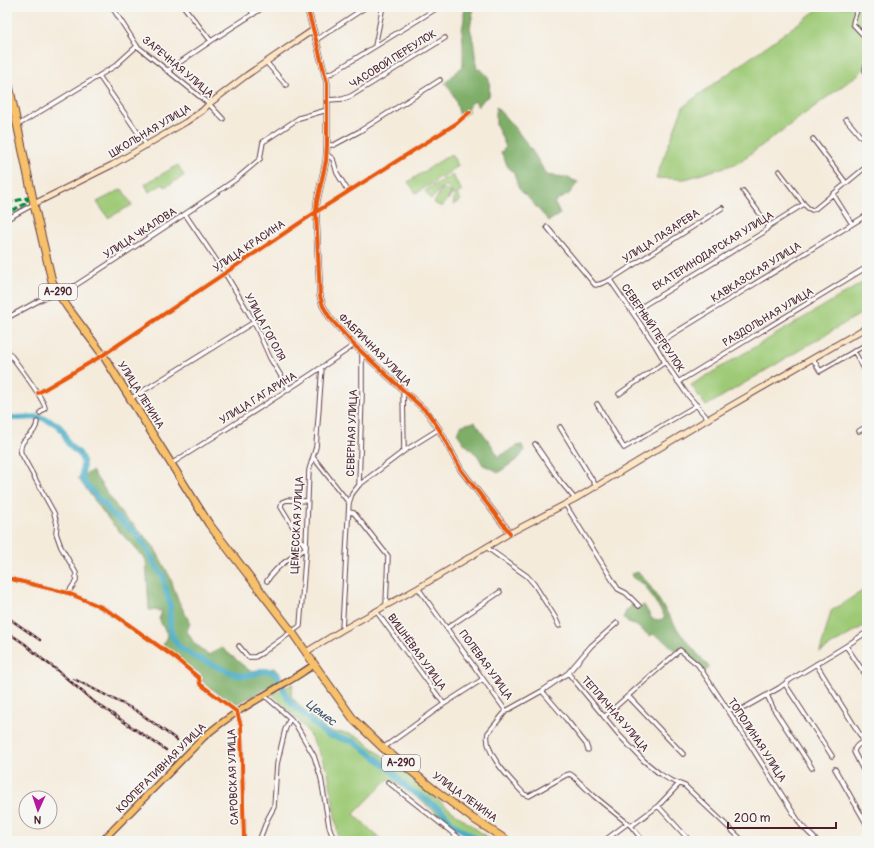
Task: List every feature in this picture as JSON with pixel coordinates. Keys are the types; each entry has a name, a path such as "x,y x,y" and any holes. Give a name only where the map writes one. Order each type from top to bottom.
{"highway":[{"name":"УЛИЦА ЛЕНИНА","path":"7,76 52,281 58,293 103,355 196,505 292,632 354,720 384,748 431,787 460,809 508,841"}],"main road":[{"name":"КООПЕРАТИВНАЯ УЛИЦА","path":"102,841 204,737 216,727 264,695 314,665"}],"street":[{"name":"ЗАРЕЧНАЯ УЛИЦА","path":"112,7 137,46 209,104 223,119"},
{"path":"184,7 212,41"},
{"path":"248,7 254,14"},
{"path":"168,71 264,7"},
{"name":"ФАБРИЧНАЯ УЛИЦА","path":"306,7 327,83 326,161 316,212 320,296 323,306 330,318 354,344 428,413 440,428 461,470 510,533"},
{"path":"316,40 366,7"},
{"path":"375,46 382,7"},
{"path":"325,74 332,73 439,7"},
{"path":"856,7 857,12 853,24 867,39"},
{"name":"ШКОЛЬНАЯ УЛИЦА","path":"7,219 103,170 147,146 186,122 247,75 313,30"},
{"name":"ЧАСОВОЙ ПЕРЕУЛОК","path":"327,100 343,99 351,96 445,38"},
{"path":"18,125 115,66 137,46"},
{"path":"266,62 286,85"},
{"path":"866,65 865,70 867,77"},
{"path":"99,76 147,146"},
{"path":"327,145 334,145 360,131 440,80"},
{"name":"УЛИЦА ЧКАЛОВА","path":"7,318 42,299 73,287 235,180 260,159 263,142 299,118 327,110"},
{"name":"УЛИЦА КРАСИНА","path":"38,393 103,355 348,191 364,183 457,123 470,112"},
{"path":"846,119 867,144"},
{"path":"813,139 846,183"},
{"path":"326,154 333,159 337,172 348,191"},
{"path":"778,171 804,204 811,210 815,209 867,166"},
{"path":"743,191 769,226"},
{"path":"833,194 852,224"},
{"name":"ЕКАТЕРИНОДАРСКАЯ УЛИЦА","path":"633,314 646,304 764,232 769,226 804,204"},
{"name":"УЛИЦА ЛАЗАРЕВА","path":"610,280 722,208"},
{"name":"УЛИЦА ГОГОЛЯ","path":"185,214 225,273 254,322 270,358 289,389"},
{"name":"КАВКАЗСКАЯ УЛИЦА","path":"655,345 867,215"},
{"name":"СЕВЕРНЫЙ ПЕРЕУЛОК","path":"547,227 595,284 600,284 610,280 655,345 678,382 708,419"},
{"name":"РАЗДОЛЬНАЯ УЛИЦА","path":"678,382 867,267"},
{"path":"130,399 254,322"},
{"path":"306,652 510,533 575,499 708,419 867,327"},
{"name":"УЛИЦА ГАГАРИНА","path":"171,464 289,389 354,344"},
{"path":"813,359 820,371 867,344"},
{"path":"7,350 38,393 44,404 45,408 40,413"},
{"path":"854,351 867,374"},
{"name":"СЕВЕРНАЯ УЛИЦА","path":"342,630 349,503 352,494 359,485 362,352"},
{"path":"619,394 665,362"},
{"name":"ЦЕМЕССКАЯ УЛИЦА","path":"292,632 300,626 306,548 309,470 316,447 322,367"},
{"path":"403,390 404,451"},
{"path":"597,404 624,448 697,405"},
{"path":"37,422 37,426 34,431 21,443 20,448 21,453 54,512 57,524 56,534 61,547 76,573 76,582 68,593"},
{"path":"859,431 867,426"},
{"path":"560,427 596,486"},
{"path":"359,485 404,451 440,428"},
{"path":"535,444 575,499"},
{"path":"313,457 349,503"},
{"path":"267,581 280,565 306,548 282,507 282,502 287,500 307,500"},
{"path":"565,504 618,589 626,593 639,606"},
{"path":"349,512 354,513 388,556 386,606"},
{"path":"486,547 527,576 534,584 559,626"},
{"path":"7,578 68,593 99,606 174,657 199,678 200,684 237,713"},
{"name":"ПОЛЕВАЯ УЛИЦА","path":"418,588 506,711 486,738 488,747 500,768 524,794 529,796 570,774 594,796 630,825 643,841"},
{"path":"447,628 500,592"},
{"name":"ВИШНЁВАЯ УЛИЦА","path":"376,611 444,704"},
{"path":"506,711 542,691 568,673 591,646 616,623"},
{"path":"239,646 248,657 254,656 262,653 292,632"},
{"path":"728,710 744,708 866,633 867,638"},
{"path":"846,646 867,677"},
{"name":"ТОПОЛИНАЯ УЛИЦА","path":"628,696 680,650 698,666 728,710 801,825 818,841"},
{"path":"816,664 862,738 862,742 854,749 854,752 867,778"},
{"name":"ТЕПЛИЧНАЯ УЛИЦА","path":"568,673 620,736 644,761 660,774 685,786 743,841"},
{"path":"384,748 444,704 484,679"},
{"path":"785,684 832,756"},
{"path":"542,691 586,744 588,750"},
{"path":"264,695 290,718 302,734 314,756 321,778 329,826 334,841"},
{"path":"767,695 773,708 812,768"},
{"path":"604,717 628,696 683,754"},
{"name":"САРОВСКАЯ УЛИЦА","path":"237,713 241,726 244,841"},
{"path":"259,841 274,807 277,764 285,730 290,718"},
{"path":"835,768 867,825"},
{"path":"388,782 463,841"},
{"path":"604,841 658,806 679,784"},
{"path":"658,806 690,841"}],"green space":[{"path":"464,7 474,7 470,28 477,70 480,69 484,72 488,78 490,87 489,96 484,99 478,107 475,101 470,104 468,112 460,116 453,94 445,83 463,66 462,31"},
{"path":"821,7 865,7 867,9 867,65 860,73 738,163 685,179 656,178 683,107"},
{"path":"496,107 524,139 546,175 565,177 578,182 569,194 554,202 560,214 549,221 519,189 514,173 508,167 501,152 506,147 496,124"},
{"path":"451,154 458,165 457,167 416,193 408,182"},
{"path":"178,165 184,176 165,187 163,184 149,192 145,184"},
{"path":"450,175 453,176 462,191 457,194 461,200 453,205 453,193 448,200 452,193 447,186 440,189 431,199 425,191"},
{"path":"442,188 451,193 442,207 434,203"},
{"path":"122,189 132,205 108,218 97,202"},
{"path":"867,280 867,310 706,406 691,385"},
{"path":"475,422 493,447 498,457 517,446 522,445 524,451 519,458 498,473 483,465 478,456 464,443 457,433 462,425"},
{"path":"92,471 123,516 134,525 154,547 170,577 178,600 190,623 187,631 194,643 208,655 222,648 250,671 274,668 280,673 282,680 239,703 232,704 203,682 201,674 183,662 163,645 168,636 159,619 162,611 149,610 146,560 110,521 78,478"},
{"path":"638,572 648,583 680,633 709,667 705,672 679,648 675,650 665,641 653,634 650,636 634,624 628,623 623,618 626,611 632,605 638,608 644,605 652,619 660,620 665,617 644,584 633,578 631,574"},
{"path":"867,588 867,624 820,652 831,611"},
{"path":"293,684 291,696 325,729 331,732 346,733 359,737 492,841 475,841 406,789 388,779 354,814 382,841 339,841 328,772 319,752 308,732 300,722 272,694"}],"waterway":[{"name":"Цемес","path":"7,417 40,417 57,424 63,431 68,443 79,453 83,461 82,478 86,485 100,501 104,503 111,513 136,533 164,580"},
{"name":"Цемес","path":"165,586 170,605 170,627 172,635 182,649 197,658 237,675 245,676 261,671 271,671 277,675 288,699 320,729 328,735 355,742 393,772 408,789 442,811 454,825 480,841"}],"railway":[{"path":"7,617 40,640"},
{"path":"7,632 25,644 93,701 166,750"},
{"path":"74,679 137,711 177,740"}],"marked path":[{"path":"7,203 27,198 28,202 13,210 7,204"}],"cycle path":[{"path":"307,7 327,83 326,161 316,212 320,296 323,306 330,318 354,345 428,413 439,429 461,470 510,533"},
{"path":"38,393 103,355 316,212 457,123 470,112"},
{"path":"7,578 68,593 99,606 115,615 174,657 199,678 200,684 237,712 241,726 244,841"}]}
